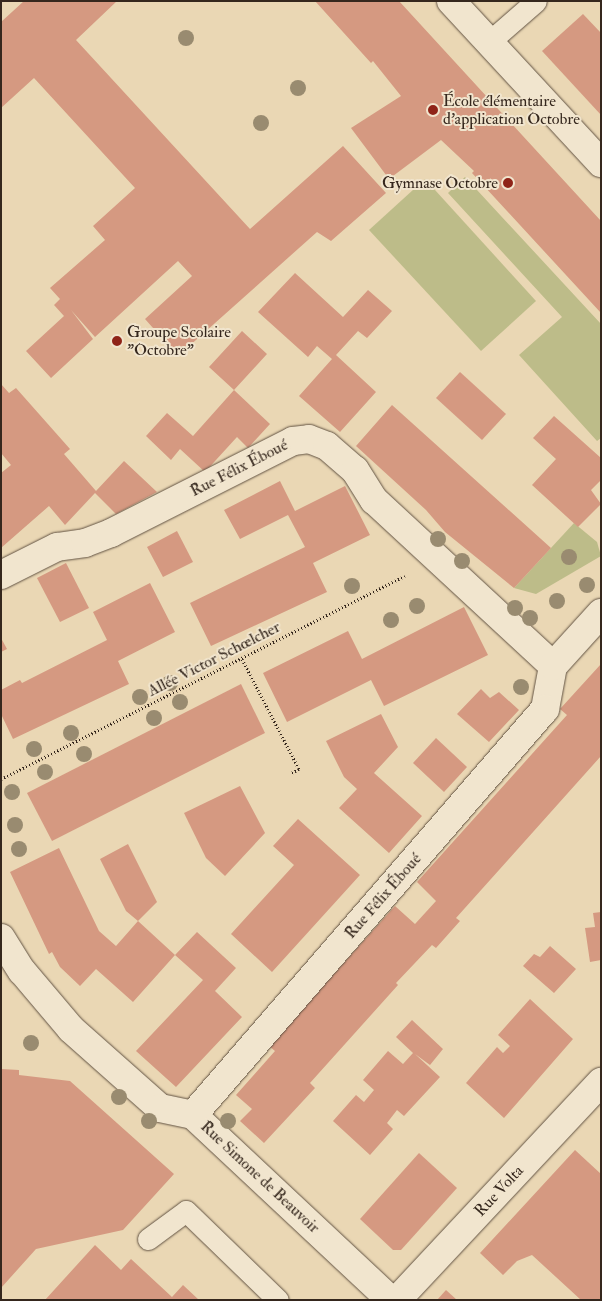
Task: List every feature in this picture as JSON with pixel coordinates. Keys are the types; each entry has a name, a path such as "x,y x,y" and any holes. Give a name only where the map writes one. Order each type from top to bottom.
{"street":[{"path":"451,1 601,163"},
{"name":"Rue Félix Éboué","path":"1,576 57,547 85,543 111,533 293,441 309,439 327,446 355,470 374,500 553,666 546,709 193,1115"},
{"path":"553,666 601,613"},
{"name":"Rue Simone de Beauvoir","path":"1,938 22,970 71,1029 160,1108 193,1115 391,1300"},
{"name":"Rue Volta","path":"397,1300 601,1082"}],"lane":[{"path":"489,42 536,1"},
{"path":"148,1239 186,1211 278,1300"}],"path":[{"name":"Allée Victor Schœlcher","path":"1,779 418,570 434,556"},
{"path":"242,659 299,769 290,773"}],"shaded area":[{"path":"465,177 601,324 601,438 597,441 519,355 562,317 448,193"},
{"path":"425,179 536,301 481,351 369,230"},
{"path":"574,523 597,542 601,556 536,594 514,588"}],"building":[{"path":"24,1 117,1 76,40 250,229 343,146 386,193 331,241 317,232 178,356 145,319 192,276 178,261 95,337 71,310 93,339 51,378 26,351 64,316 54,305 60,299 50,288 105,240 93,226 135,188 34,78 1,108 1,22"},
{"path":"315,1 399,1 601,221 601,313 472,173 474,171 441,140 389,179 351,128 401,96 373,61 371,63"},
{"path":"583,14 601,33 601,115 542,51"},
{"path":"295,273 343,317 368,290 392,311 367,338 358,331 336,355 376,392 340,432 299,396 332,359 317,346 308,357 258,312"},
{"path":"242,331 267,354 234,390 209,367"},
{"path":"460,372 506,414 482,440 436,398"},
{"path":"1,384 9,393 16,388 70,449 64,454 96,491 124,461 157,492 116,514 95,493 65,525 49,506 1,548 1,473 11,465 1,453"},
{"path":"234,390 270,424 248,448 237,437 205,472 180,449 171,460 146,436 167,413 193,436"},
{"path":"392,405 551,548 514,588 445,532 426,510 356,446"},
{"path":"554,416 601,458 601,480 591,490 601,504 578,527 532,485 556,459 533,438"},
{"path":"280,481 295,511 345,486 370,535 313,563 327,592 211,646 190,603 305,547 288,515 240,539 224,510"},
{"path":"177,531 193,562 163,577 147,547"},
{"path":"66,563 89,608 60,622 37,578"},
{"path":"150,583 175,632 118,661 129,684 13,739 1,714 1,690 20,680 22,683 107,640 93,612"},
{"path":"464,607 488,655 384,706 371,680 287,722 263,673 348,631 362,659"},
{"path":"1,638 7,649 1,652"},
{"path":"601,664 601,756 456,918 460,921 436,948 432,945 396,983 398,985 310,1083 315,1088 264,1143 240,1121 252,1109 236,1095 275,1051 269,1046 395,906 415,924 436,901 417,882 567,715 560,709"},
{"path":"241,684 265,733 52,841 27,793"},
{"path":"481,689 490,698 499,692 519,710 489,742 457,714"},
{"path":"381,714 398,747 374,773 422,816 389,853 339,808 357,789 344,777 326,741"},
{"path":"436,738 467,767 444,792 413,763"},
{"path":"240,786 265,833 225,876 206,858 184,813"},
{"path":"298,819 360,875 272,972 231,934 294,865 273,846"},
{"path":"128,844 157,902 138,921 126,911 100,859"},
{"path":"59,848 99,931 116,946 138,921 175,955 133,1002 96,969 80,986 60,967 52,952 49,954 10,872"},
{"path":"601,912 601,960 590,962 585,928 595,927 593,913"},
{"path":"197,932 236,968 215,991 242,1017 176,1087 136,1051 203,980 175,955"},
{"path":"550,946 576,969 554,993 523,966 534,954 540,957"},
{"path":"530,999 573,1039 504,1118 466,1083 497,1047 503,1053 510,1046 498,1035"},
{"path":"412,1020 443,1049 430,1065 415,1054 440,1077 404,1116 397,1110 387,1123 393,1129 370,1155 333,1121 356,1095 364,1102 374,1090 363,1080 388,1051 403,1064 413,1053 396,1037"},
{"path":"1,1069 19,1070 19,1075 70,1081 174,1174 123,1230 36,1249 1,1288"},
{"path":"575,1150 601,1174 601,1300 581,1300 532,1255 517,1261 503,1275 480,1253"},
{"path":"419,1153 457,1188 401,1250 393,1250 360,1219"},
{"path":"95,1245 121,1270 131,1259 172,1297 183,1285 199,1300 45,1300"},
{"path":"446,1290 457,1300 437,1300"}],"place":[{"name":"École élémentaire d'application Octobre","path":"433,110"},
{"name":"Gymnase Octobre","path":"508,183"},
{"name":"Groupe Scolaire \"Octobre\"","path":"117,341"}]}
